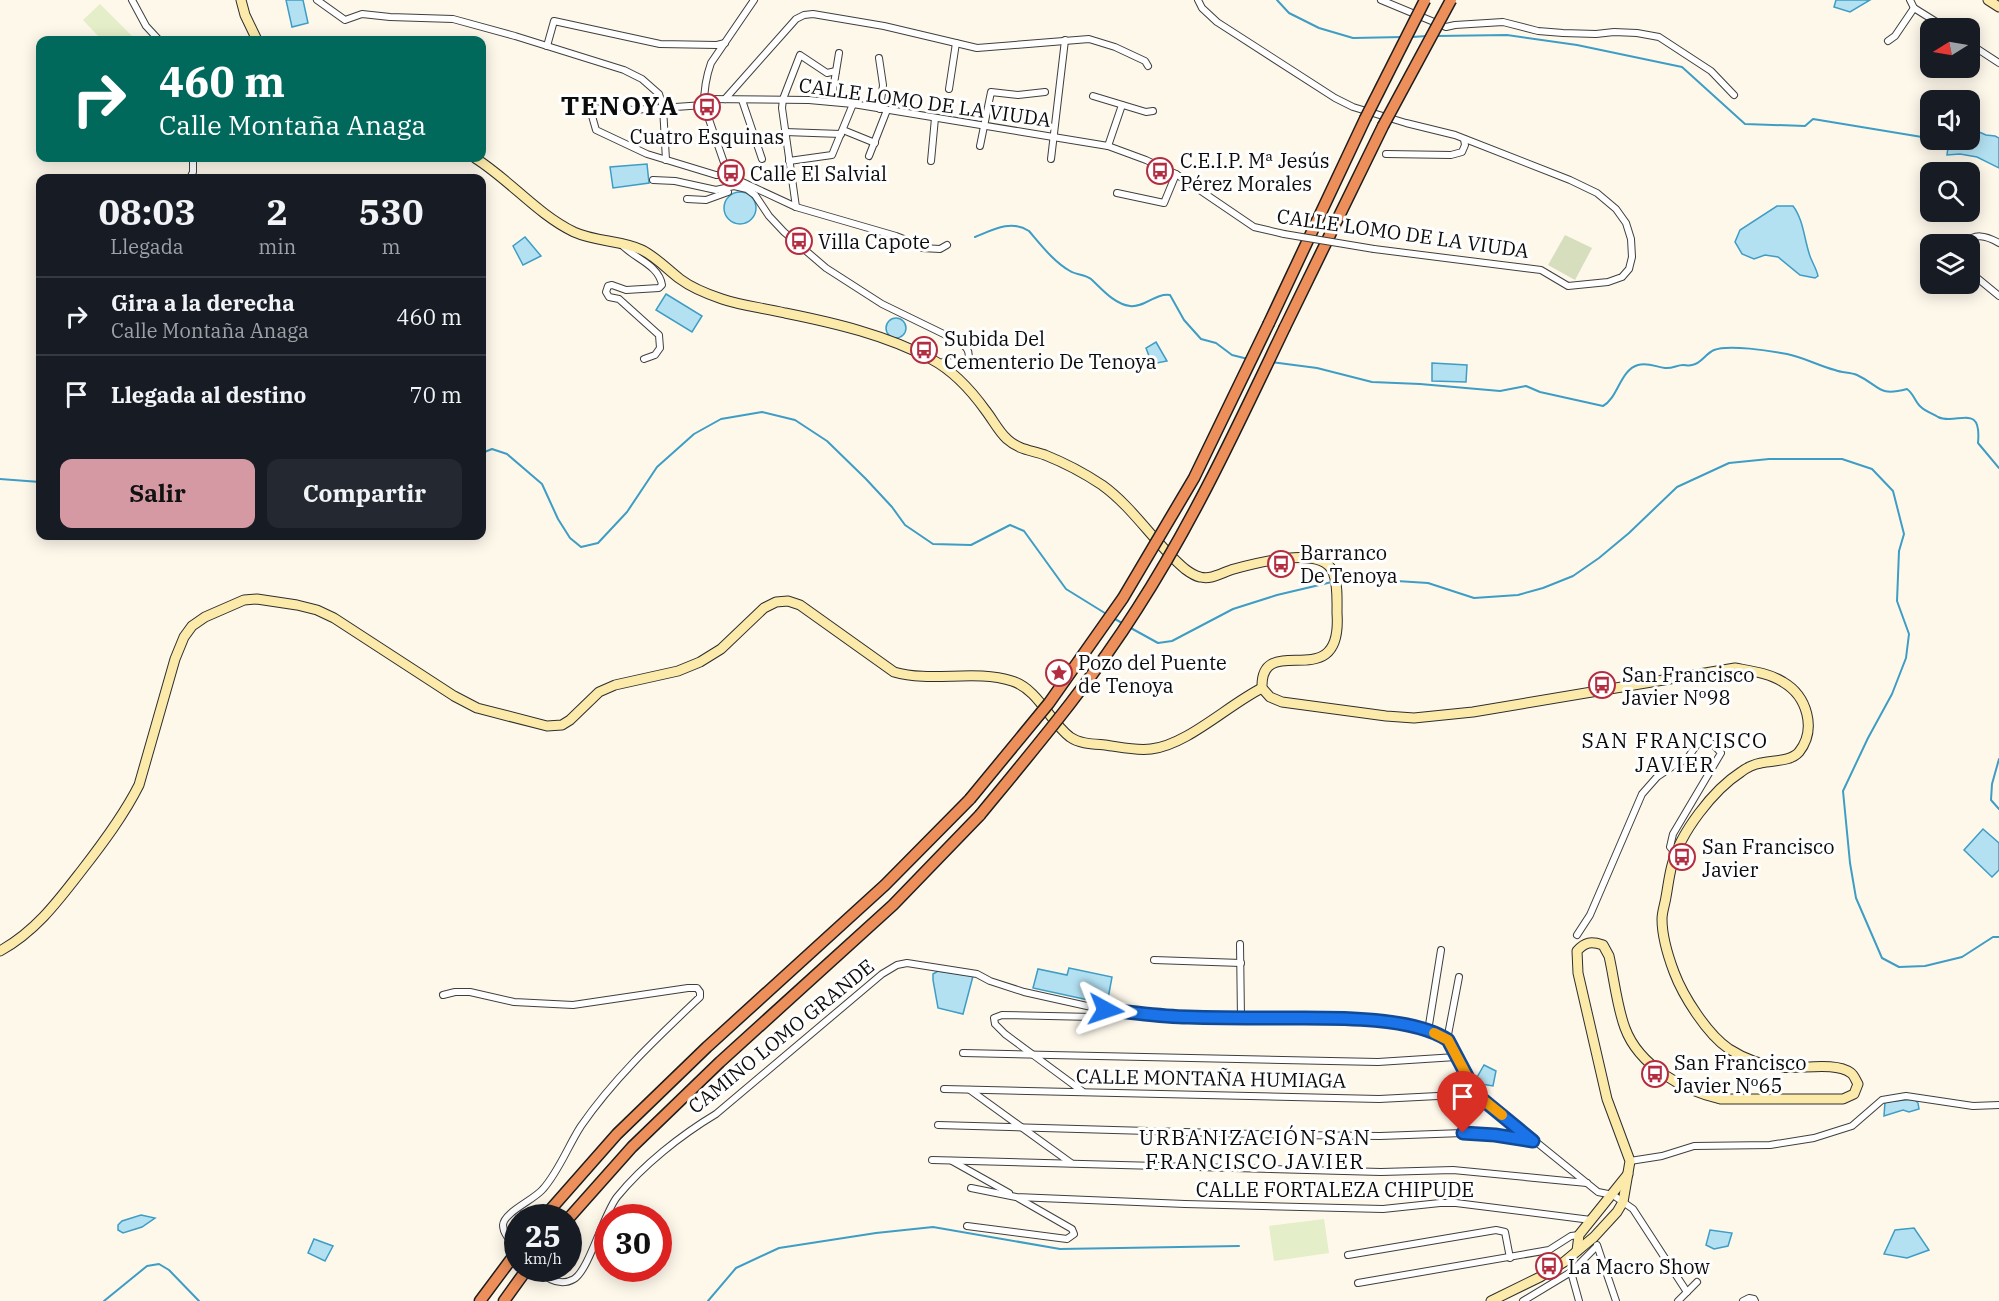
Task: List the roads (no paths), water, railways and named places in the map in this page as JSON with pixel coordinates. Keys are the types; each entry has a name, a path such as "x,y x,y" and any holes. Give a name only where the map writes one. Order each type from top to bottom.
{"highway":[{"path":"1365,120 1367,103 1417,0"},
{"path":"555,1204 617,1134 707,1047 885,885 970,799 1049,703 1123,598 1194,478 1365,120 1425,0"},
{"path":"581,1204 632,1147 720,1062 893,905 980,815 1062,714 1137,609 1207,490 1383,126 1451,0"},
{"path":"1412,74 1457,0"},
{"path":"480,1301 504,1268"},
{"path":"504,1301 518,1282"}],"main road":[{"path":"241,0 255,36"},
{"path":"1988,0 1999,7"},
{"path":"481,162 551,218 571,231 589,238 640,249 698,290 726,300 840,324 902,346 939,364 954,374 971,392 1006,438 1023,450 1042,454 1071,467 1102,486 1122,502 1171,556 1199,577 1214,577 1256,564 1305,557 1323,560 1334,574 1337,637 1330,650 1321,658 1311,661 1281,660 1268,666 1262,676 1262,688 1270,697 1282,702 1414,718 1473,712 1736,668 1759,672 1784,682 1800,698 1809,720 1808,738 1798,754 1784,760 1759,763 1734,778 1721,789 1696,818 1681,840 1672,864 1662,919 1665,943 1674,973 1690,1004 1708,1028 1728,1048 1754,1062 1780,1068 1835,1068 1852,1074 1858,1084 1854,1094 1843,1099 1721,1099 1705,1096 1678,1084 1654,1066 1638,1050 1625,1028 1609,956 1603,945 1594,942 1584,944 1577,951 1578,973 1607,1099 1630,1161 1623,1202 1596,1242 1577,1251 1540,1277 1491,1301"},
{"path":"0,951 48,914 95,854 131,802 139,785 184,637 192,626 205,617 244,600 297,605 317,610 334,618 454,696 477,708 547,726 562,725 599,692 615,685 678,671 700,662 721,649 764,608 776,602 788,601 800,605 894,672 909,676 989,677 1013,681 1029,690 1070,737 1083,742 1133,749 1150,749 1168,745 1185,737 1244,697 1262,688"},
{"path":"1577,1251 1579,1235 1629,1173"}],"street":[{"path":"132,0 146,26 155,36"},
{"path":"317,0 345,20 362,14 453,19 593,59 642,79 659,94 663,107 666,160 716,175 747,189 755,195 769,216 784,232 826,268 882,304 965,345 970,356 968,362 956,364 945,361 939,364"},
{"path":"733,182 704,102 707,75 711,63 754,0"},
{"path":"1198,0 1202,8 1217,22 1335,98 1353,107 1455,135 1464,139 1465,145 1462,152 1450,155 1386,154"},
{"path":"1381,0 1446,27 1503,22 1539,31 1596,34 1637,33 1659,37 1711,71 1734,95"},
{"path":"1910,0 1914,8 1930,18"},
{"path":"1888,41 1895,36 1914,8"},
{"path":"725,99 796,19 813,14 884,26 977,48 1089,39 1115,47 1145,61 1148,66"},
{"path":"547,46 554,21 660,44 717,45 725,43"},
{"path":"1051,159 1065,40"},
{"path":"950,89 956,43"},
{"path":"1980,51 1999,63"},
{"path":"831,102 839,53"},
{"path":"796,207 782,108 783,99 800,55 826,73 836,71"},
{"path":"869,156 884,110 879,58"},
{"path":"980,146 991,92 1018,95 1045,92"},
{"path":"1093,96 1146,112 1153,111"},
{"name":"CALLE LOMO DE LA VIUDA","path":"666,160 647,154 596,130 590,109 593,100 632,110 725,99 831,102 1108,146 1176,174 1254,227 1374,249 1540,270 1568,286 1608,282 1622,278 1629,269 1632,257 1631,239 1626,223 1616,208 1597,193 1570,180 1464,139"},
{"path":"742,100 762,159"},
{"path":"789,161 832,155 853,104"},
{"path":"1108,146 1122,105"},
{"path":"931,161 935,118"},
{"path":"785,132 842,132 875,143"},
{"path":"1117,193 1164,203 1176,174"},
{"path":"653,180 675,181 716,190 740,181 796,207 896,236 917,244 922,249 940,249 947,245"},
{"path":"687,199 706,200 733,182"},
{"path":"1980,236 1987,236 1999,243"},
{"path":"622,244 630,254 655,270 661,278 662,285 659,288 626,290 612,285 608,286 606,292 609,297 619,299 659,335 660,348 655,355 645,359"},
{"path":"1980,280 1999,296"},
{"path":"1577,935 1590,915 1642,794 1657,777 1687,759 1702,737 1721,753 1673,834 1670,847 1676,854"},
{"path":"1240,944 1241,1018"},
{"path":"1428,1031 1441,950"},
{"path":"1154,960 1241,963"},
{"name":"CAMINO LOMO GRANDE","path":"582,1268 616,1198 635,1178 689,1130 716,1114 882,974 897,965 908,963 977,974 990,981 1024,992 1106,1010 1185,1017 1323,1018 1376,1021 1406,1025 1439,1034 1448,1040"},
{"path":"1459,977 1448,1040 1477,1095 1587,1184 1598,1192 1613,1195 1633,1209 1687,1292"},
{"path":"444,995 470,992 514,1002 573,1005 688,988 697,988 700,992 700,997 608,1091 581,1127 543,1189 525,1204"},
{"path":"1083,1092 1005,1034 995,1024 994,1018 1002,1015 1093,1017 1106,1010"},
{"path":"963,1053 1377,1062 1456,1057"},
{"name":"CALLE MONTAÑA HUMIAGA","path":"944,1089 1379,1099 1477,1095"},
{"path":"970,1090 1073,1164"},
{"path":"1630,1161 1662,1156 1694,1146 1770,1145 1814,1138 1852,1125 1882,1100 1906,1096 1973,1106 1999,1105"},
{"path":"938,1125 1292,1135 1380,1136 1463,1133 1533,1141"},
{"path":"932,1161 1381,1172 1454,1170 1587,1184"},
{"path":"952,1161 1072,1228 1074,1234 1067,1239 967,1226"},
{"name":"CALLE FORTALEZA CHIPUDE","path":"971,1188 1016,1197 1383,1209 1448,1203 1591,1220"},
{"path":"1348,1255 1496,1230 1505,1232 1510,1258"},
{"path":"1358,1282 1549,1250 1571,1236 1579,1235"},
{"path":"1523,1301 1535,1298 1571,1272 1596,1242"},
{"path":"1596,1242 1616,1301"},
{"path":"1571,1272 1579,1301"},
{"path":"1678,1301 1697,1282"},
{"path":"1743,1301 1749,1298 1755,1301"}],"water":[{"path":"286,0 303,0 308,23 292,27"},
{"path":"1836,0 1870,0 1850,12 1834,7"},
{"path":"1980,132 1999,138 1999,168 1977,157 1960,154 1947,155 1948,150 1980,150"},
{"path":"647,164 649,183 613,188 610,167"},
{"path":"740,192 752,196 756,208 752,220 740,224 728,220 724,208 728,196"},
{"path":"1777,206 1793,206 1796,211 1818,276 1815,278 1800,275 1778,257 1765,255 1754,259 1742,254 1735,242 1740,230"},
{"path":"525,237 541,256 523,265 513,246"},
{"path":"666,294 702,316 692,332 656,310"},
{"path":"892,318 900,318 906,324 906,332 900,338 892,338 886,332 886,324"},
{"path":"1156,342 1167,361 1152,364 1146,348"},
{"path":"1432,363 1467,365 1466,382 1432,381"},
{"path":"1983,829 1999,843 1999,870 1992,877 1964,850"},
{"path":"1069,968 1112,977 1107,1004 1033,988 1038,969 1067,975"},
{"path":"938,971 973,976 963,1014 938,1008 933,974"},
{"path":"1484,1065 1496,1071 1493,1086 1481,1084 1476,1079"},
{"path":"1914,1099 1919,1109 1909,1112 1903,1110 1884,1116 1885,1102"},
{"path":"141,1215 155,1218 142,1227 123,1233 118,1230 118,1225 122,1221"},
{"path":"1914,1228 1929,1250 1907,1258 1884,1254 1895,1230"},
{"path":"1710,1230 1732,1233 1728,1246 1714,1249 1706,1245"},
{"path":"314,1239 333,1246 325,1261 308,1253"}],"waterway":[{"path":"1277,0 1289,13 1319,28 1353,38 1403,37"},
{"path":"1436,36 1507,35 1577,45 1682,67 1745,124 1805,126 1813,119 1920,137"},
{"path":"1412,37 1427,36"},
{"path":"975,237 1008,226 1029,231 1064,267 1089,277 1109,296 1124,305 1140,305 1159,296 1170,295 1184,320 1201,339 1216,343 1232,355 1248,359"},
{"path":"1271,362 1317,368 1372,382 1500,391 1526,386 1540,392 1603,406 1612,397 1627,372 1638,365 1649,364 1668,368 1691,365 1721,348 1771,351 1793,355 1838,371 1854,374 1884,391 1907,389 1921,407 1938,417 1972,419 1976,422 1978,443 1999,468"},
{"name":"Barranco De Tenoya","path":"486,451 492,449 507,454 542,484 558,519 570,538 581,547 598,543 627,512 657,467 694,434 721,419 762,412 795,420 827,441 866,479 905,525 933,544 971,545 1010,525 1024,531 1066,589 1108,615"},
{"name":"Barranco De Tenoya","path":"1338,582 1381,580 1428,583 1474,598 1518,595 1573,576 1629,533 1677,487 1729,463 1769,459 1842,459 1872,469 1893,491 1904,534 1899,551 1897,601 1909,634 1906,658 1892,694 1843,791 1856,898 1882,958 1899,967 1925,966 1962,957 1993,937 1999,937"},
{"name":"Barranco De Tenoya","path":"0,479 36,482"},
{"name":"Barranco De Tenoya","path":"1129,627 1158,643 1172,641 1233,609 1277,595 1332,582"},
{"name":"Barranco De Tenoya","path":"1113,618 1124,624"},
{"path":"1999,759 1992,784 1991,800 1999,809"},
{"path":"708,1301 736,1268 779,1248 933,1227 1060,1249 1239,1246"},
{"path":"104,1301 147,1266 159,1264 169,1270 199,1301"}],"place":[{"name":"Cuatro Esquinas","path":"707,107"},
{"name":"C.E.I.P. Mª Jesús Pérez Morales","path":"1160,171"},
{"name":"Calle El Salvial","path":"731,173"},
{"name":"Villa Capote","path":"799,241"},
{"name":"Subida Del Cementerio De Tenoya","path":"924,350"},
{"name":"Barranco De Tenoya","path":"1281,564"},
{"name":"Pozo del Puente de Tenoya","path":"1059,673"},
{"name":"San Francisco Javier Nº98","path":"1602,685"},
{"name":"San Francisco Javier","path":"1682,857"},
{"name":"San Francisco Javier Nº65","path":"1655,1074"},
{"name":"La Macro Show","path":"1549,1266"}],"district":[{"name":"TENOYA","path":"620,105"},
{"name":"SAN FRANCISCO JAVIER","path":"1675,752"},
{"name":"URBANIZACIÓN SAN FRANCISCO JAVIER","path":"1255,1149"}]}
